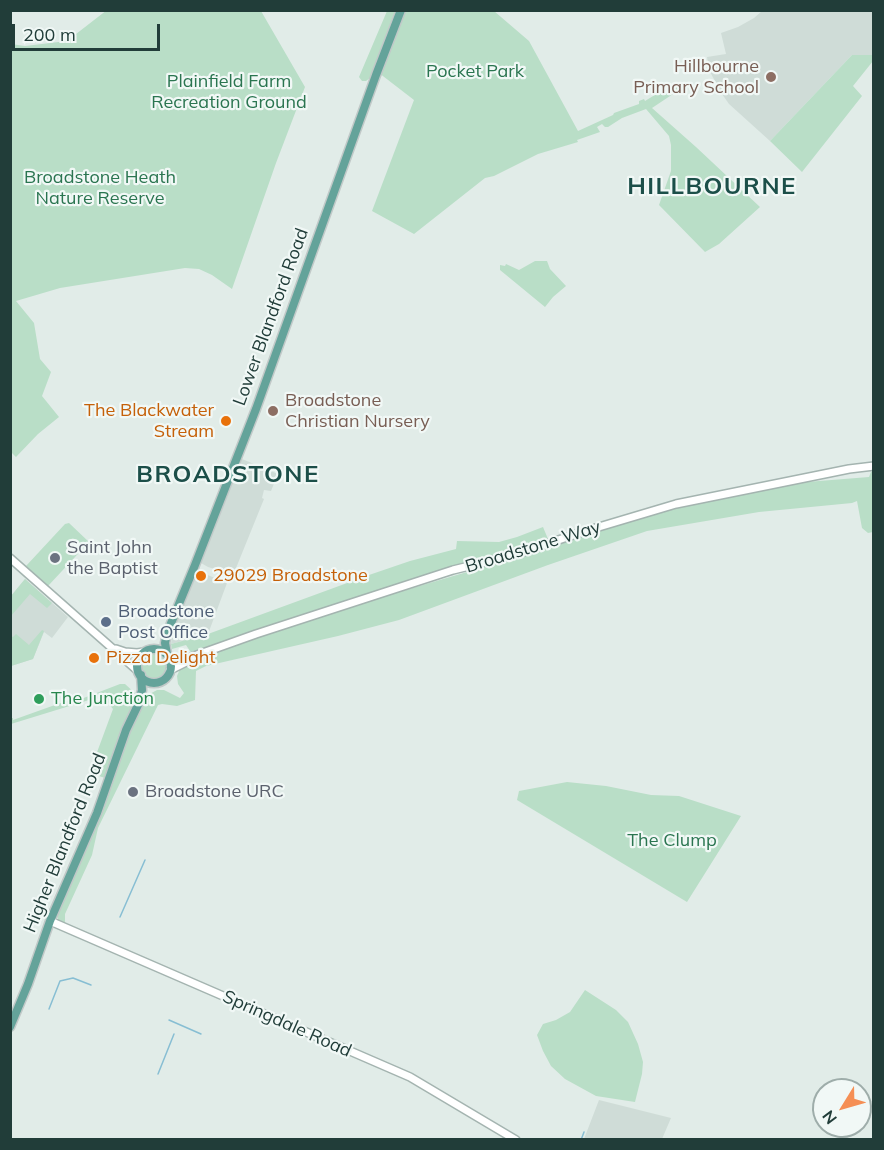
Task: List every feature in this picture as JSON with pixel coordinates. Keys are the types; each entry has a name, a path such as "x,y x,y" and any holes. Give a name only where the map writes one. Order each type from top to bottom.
{"main road":[{"name":"Lower Blandford Road","path":"168,656 165,643 167,633 256,409 400,10"},
{"name":"Lower Blandford Road","path":"145,651 167,633"},
{"path":"159,650 168,656 171,665 164,679 158,682 148,681 139,673 138,661 145,651 159,650"},
{"name":"Higher Blandford Road","path":"10,1027 50,921 97,813 126,730 138,705 142,690 139,673"},
{"name":"Higher Blandford Road","path":"138,705 158,682"}],"street":[{"name":"Broadstone Way","path":"168,656 178,660 200,654 431,577 514,555 676,504 873,466"},
{"path":"10,558 139,673"},
{"path":"111,646 125,652 145,651"},
{"name":"Broadstone Way","path":"170,670 200,654"},
{"name":"Springdale Road","path":"50,921 410,1077 516,1140"}],"shaded area":[{"name":"Hillbourne Primary School","path":"762,11 873,11 873,55 852,55 770,141 729,104 709,70 707,57 726,54 721,33 738,27"},
{"path":"242,459 278,474 271,491 264,490 262,498 264,499 234,573 201,563"},
{"path":"198,571 227,583 208,634 171,644 173,630"},
{"path":"25,579 68,617 52,638 44,632 33,659 11,666 11,596"},
{"path":"599,1100 671,1118 662,1139 584,1139"}],"green space":[{"name":"Broadstone Heath Nature Reserve","path":"107,10 261,11 305,87 232,289 199,269 185,268 60,288 16,301 34,323 40,359 51,372 42,396 59,417 38,434 16,457 10,451 11,44 25,46 67,41"},
{"name":"Pocket Park","path":"404,10 494,11 529,41 578,131 614,113 639,104 639,101 644,99 645,101 676,82 679,90 652,108 760,207 719,244 705,252 659,205 671,171 671,145 669,136 646,109 622,118 608,127 602,124 597,127 600,132 577,140 578,142 538,154 494,176 485,178 414,234 372,211 414,100 379,73"},
{"path":"387,11 395,11 370,78 362,81 359,77"},
{"path":"852,55 873,55 873,61 853,86 862,96 802,172 770,141"},
{"path":"535,261 547,261 550,269 566,286 545,307 500,270 500,265 505,266 506,264 519,270"},
{"path":"873,471 873,532 868,533 862,528 857,501 759,512 647,531 399,620 206,666 196,671 195,700 177,706 158,705 98,828 92,855 65,914 65,923 58,921 57,912 111,780 90,773 94,762 99,765 103,760 96,755 113,709 104,698 89,700 11,724 11,718 13,720 80,696 81,699 120,684 125,684 136,694 146,696 157,690 164,690 180,698 184,693 178,684 177,676 180,669 206,655 264,635 594,532 682,507 794,483 869,477"},
{"path":"69,523 89,542 48,586 26,566 65,524"},
{"path":"543,527 548,539 319,609 192,654 186,645 172,649 171,644 208,634 410,561 456,549 457,541 499,542"},
{"path":"25,579 52,603 47,608 30,594 11,616 11,596"},
{"path":"42,630 44,631 33,659 11,666 11,636 16,634 29,645"},
{"path":"154,653 163,657 167,666 163,675 154,679 145,675 141,666 145,657"},
{"name":"The Clump","path":"567,782 606,786 651,795 679,796 741,816 687,902 517,800 519,791"},
{"path":"585,990 616,1010 628,1022 638,1044 643,1062 635,1102 596,1096 565,1079 551,1066 543,1051 537,1035 543,1024 570,1012"}],"waterway":[{"path":"120,917 145,860"},
{"path":"49,1009 60,981 73,978 91,985"},
{"path":"169,1020 201,1034"},
{"path":"158,1074 174,1034"},
{"path":"581,1140 584,1132"}],"place":[{"name":"Hillbourne Primary School","path":"771,77"},
{"name":"Broadstone Christian Nursery","path":"273,411"},
{"name":"The Blackwater Stream","path":"226,421"},
{"name":"Saint John the Baptist","path":"55,558"},
{"name":"29029 Broadstone","path":"201,576"},
{"name":"Broadstone Post Office","path":"106,622"},
{"name":"Pizza Delight","path":"94,658"},
{"name":"The Junction","path":"39,699"},
{"name":"Broadstone URC","path":"133,792"}],"district":[{"name":"HILLBOURNE","path":"712,187"},
{"name":"BROADSTONE","path":"228,475"}],"park label":[{"name":"Plainfield Farm Recreation Ground","path":"229,92"}]}
